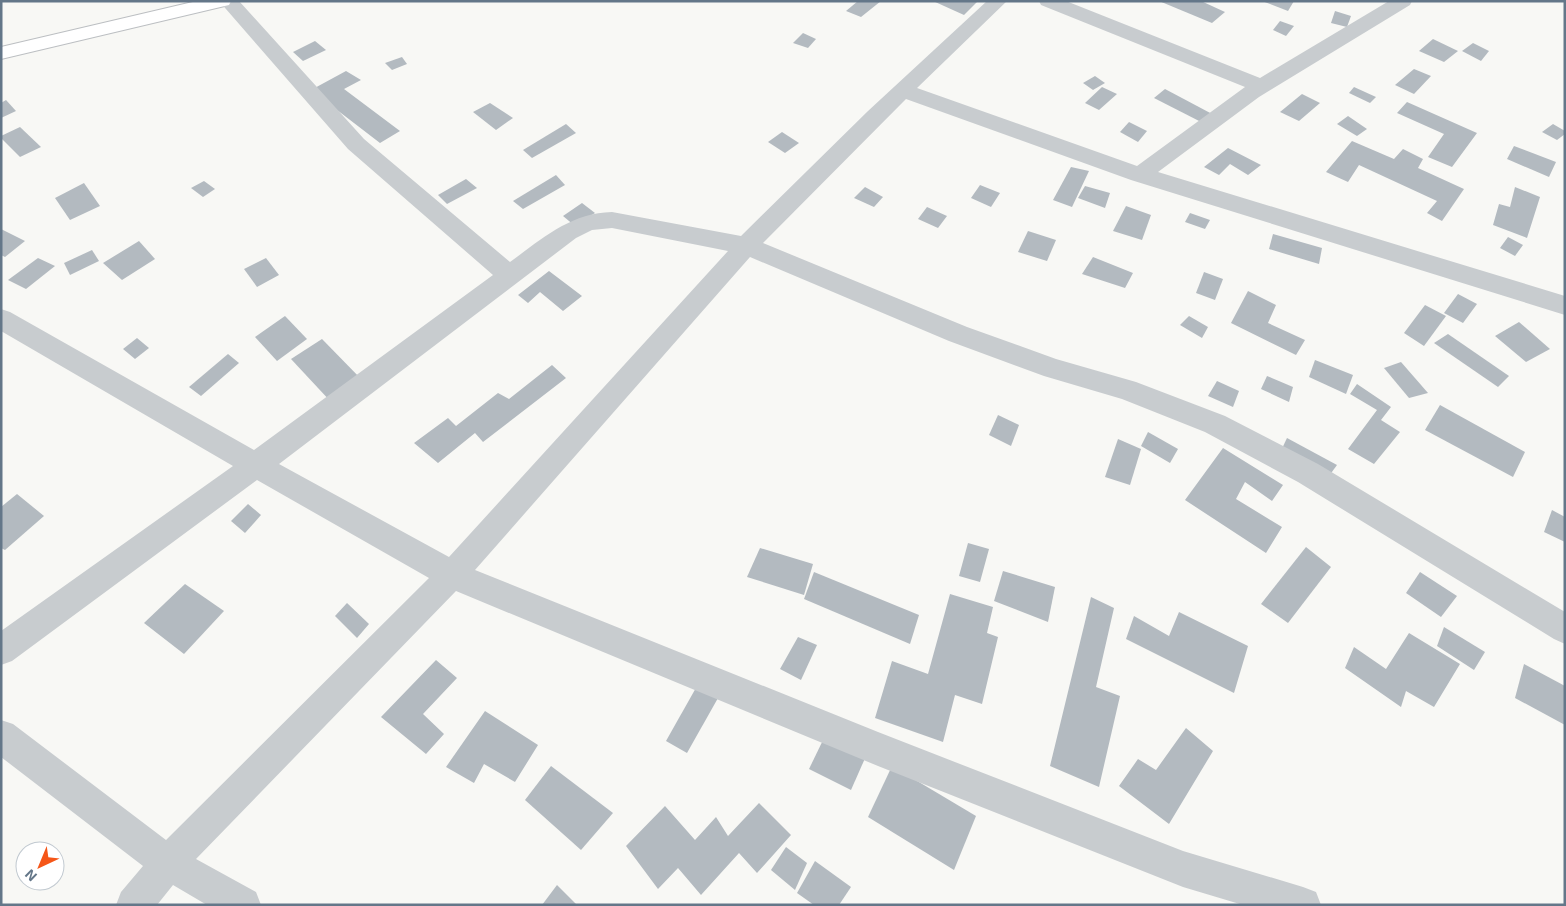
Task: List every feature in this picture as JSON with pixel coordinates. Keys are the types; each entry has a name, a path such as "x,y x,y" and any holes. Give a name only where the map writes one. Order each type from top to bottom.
{"highway":[{"path":"2,52 222,1"}],"street":[{"path":"228,1 356,144 510,276"},
{"path":"134,905 168,863 452,575 746,246 875,116 904,91 998,1"},
{"path":"1048,1 1262,86"},
{"path":"1139,175 1262,86 1403,1"},
{"path":"904,91 958,112 1139,175 1565,306"},
{"path":"1,650 256,465 568,232 582,224 596,220 612,220 746,246 958,334 1053,369 1127,390 1215,424 1308,473 1565,629"},
{"path":"1,319 452,575 869,745 1183,869 1303,905"},
{"path":"1,736 168,863 242,905"}],"building":[{"path":"858,1 881,1 861,17 846,11"},
{"path":"933,1 975,1 977,2 964,15"},
{"path":"1159,1 1201,1 1225,12 1212,23"},
{"path":"1262,1 1294,1 1288,11"},
{"path":"1335,11 1351,16 1347,27 1331,23"},
{"path":"1280,21 1294,26 1286,36 1273,30"},
{"path":"803,33 816,39 808,48 793,43"},
{"path":"1433,39 1458,51 1444,62 1419,51"},
{"path":"315,41 326,50 303,61 293,52"},
{"path":"1473,43 1489,51 1481,61 1462,51"},
{"path":"402,57 407,64 392,70 385,63"},
{"path":"1414,69 1431,76 1414,94 1395,85"},
{"path":"346,71 361,80 344,89 400,131 380,143 311,90"},
{"path":"1095,76 1105,83 1093,90 1083,83"},
{"path":"1102,87 1117,94 1099,110 1085,103"},
{"path":"1354,87 1376,97 1370,103 1349,93"},
{"path":"1165,89 1214,115 1205,124 1154,98"},
{"path":"1302,94 1320,103 1299,121 1280,112"},
{"path":"6,100 16,111 1,118 1,103"},
{"path":"1407,102 1477,133 1452,167 1428,157 1444,134 1397,113"},
{"path":"490,103 513,118 496,130 473,112"},
{"path":"1348,116 1367,129 1357,136 1337,124"},
{"path":"1129,122 1147,131 1138,142 1120,132"},
{"path":"566,124 576,133 532,158 523,150"},
{"path":"1553,124 1565,131 1565,134 1557,140 1542,132"},
{"path":"20,127 41,147 20,157 1,136"},
{"path":"782,132 799,143 785,153 768,142"},
{"path":"1352,141 1394,159 1403,149 1423,159 1418,168 1464,189 1442,221 1427,213 1437,201 1359,165 1348,182 1326,172"},
{"path":"1514,146 1556,162 1549,177 1507,159"},
{"path":"1228,148 1261,165 1248,175 1230,164 1219,175 1204,167"},
{"path":"1071,167 1089,171 1072,207 1053,200"},
{"path":"556,175 565,185 523,209 513,201"},
{"path":"466,179 477,188 447,204 438,195"},
{"path":"204,181 215,189 203,197 191,188"},
{"path":"84,183 100,206 70,220 55,198"},
{"path":"980,185 1000,193 991,207 971,198"},
{"path":"1085,186 1110,193 1105,208 1078,198"},
{"path":"865,187 883,197 874,207 854,198"},
{"path":"1515,187 1540,197 1527,238 1493,225 1499,204 1510,207"},
{"path":"582,203 595,213 575,226 563,216"},
{"path":"1126,206 1151,215 1142,240 1113,231"},
{"path":"927,207 947,216 938,228 918,219"},
{"path":"1190,213 1210,220 1205,229 1185,222"},
{"path":"1,229 25,241 5,257 1,255"},
{"path":"1028,231 1056,240 1047,261 1018,252"},
{"path":"1273,234 1322,248 1319,264 1269,249"},
{"path":"1508,237 1523,245 1515,256 1500,248"},
{"path":"139,241 155,259 122,280 103,263"},
{"path":"92,250 99,261 70,275 64,263"},
{"path":"1093,257 1133,273 1125,288 1082,274"},
{"path":"38,258 55,266 26,289 8,280"},
{"path":"266,258 279,275 257,287 244,269"},
{"path":"549,271 582,296 563,311 540,292 528,303 518,295"},
{"path":"1204,272 1223,279 1215,300 1196,293"},
{"path":"1248,291 1276,305 1268,323 1305,340 1296,355 1231,323"},
{"path":"1458,294 1477,304 1463,323 1444,313"},
{"path":"1425,305 1446,316 1424,346 1404,333"},
{"path":"285,316 307,339 277,361 255,337"},
{"path":"1189,316 1208,327 1202,338 1180,325"},
{"path":"1519,322 1550,349 1526,362 1495,336"},
{"path":"1448,334 1509,376 1498,387 1434,343"},
{"path":"137,338 149,348 135,359 123,349"},
{"path":"322,339 364,382 332,403 291,359"},
{"path":"228,354 239,363 201,396 189,387"},
{"path":"1315,360 1353,375 1346,394 1309,377"},
{"path":"1401,362 1428,393 1409,398 1384,368"},
{"path":"552,365 566,378 483,442 475,433 438,463 414,443 448,418 456,426 498,393 509,399"},
{"path":"1267,376 1293,387 1289,402 1261,389"},
{"path":"1217,381 1239,391 1233,407 1208,396"},
{"path":"1357,384 1391,407 1381,420 1400,432 1374,464 1348,449 1377,410 1350,394"},
{"path":"1440,405 1525,452 1513,477 1425,430"},
{"path":"998,415 1019,425 1011,446 989,435"},
{"path":"1148,432 1178,449 1170,463 1141,446"},
{"path":"1287,438 1337,465 1326,480 1279,455"},
{"path":"1118,439 1141,449 1130,485 1105,477"},
{"path":"1223,448 1283,485 1272,501 1245,482 1236,499 1282,527 1266,553 1185,500"},
{"path":"17,494 44,516 5,550 1,548 1,507"},
{"path":"248,504 261,515 245,533 231,521"},
{"path":"1552,510 1565,517 1565,542 1544,532"},
{"path":"968,543 989,549 980,582 959,576"},
{"path":"1306,547 1331,567 1288,623 1261,604"},
{"path":"760,548 813,564 804,595 747,577"},
{"path":"1003,571 1055,587 1048,622 994,601"},
{"path":"814,572 919,615 910,644 804,599"},
{"path":"1420,572 1457,596 1441,617 1406,593"},
{"path":"185,584 224,611 184,654 144,623"},
{"path":"950,594 993,607 987,633 998,637 982,704 955,695 943,742 875,718 892,661 928,674"},
{"path":"1091,597 1114,608 1096,687 1120,696 1099,787 1050,766"},
{"path":"347,603 369,624 357,638 335,616"},
{"path":"1179,612 1248,646 1234,693 1126,639 1134,616 1169,636"},
{"path":"1444,627 1485,652 1474,670 1437,646"},
{"path":"1409,633 1460,664 1434,707 1406,691 1401,707 1345,668 1354,647 1386,669"},
{"path":"798,637 817,645 801,680 780,669"},
{"path":"436,660 457,678 423,714 444,734 426,754 381,717"},
{"path":"1524,664 1565,686 1565,725 1515,698"},
{"path":"697,686 718,698 687,753 666,741"},
{"path":"485,711 538,745 515,782 484,764 474,783 446,767"},
{"path":"1186,728 1213,751 1169,824 1119,786 1138,759 1156,770"},
{"path":"825,736 866,756 851,790 809,769"},
{"path":"551,766 613,813 581,850 525,800"},
{"path":"892,766 976,816 954,870 868,817"},
{"path":"759,803 791,835 757,873 739,853 701,895 678,868 658,889 626,846 665,806 695,840 716,817 728,836"},
{"path":"786,847 807,863 795,890 771,870"},
{"path":"815,861 851,887 839,905 814,905 797,893"},
{"path":"557,885 577,905 542,905"}]}
